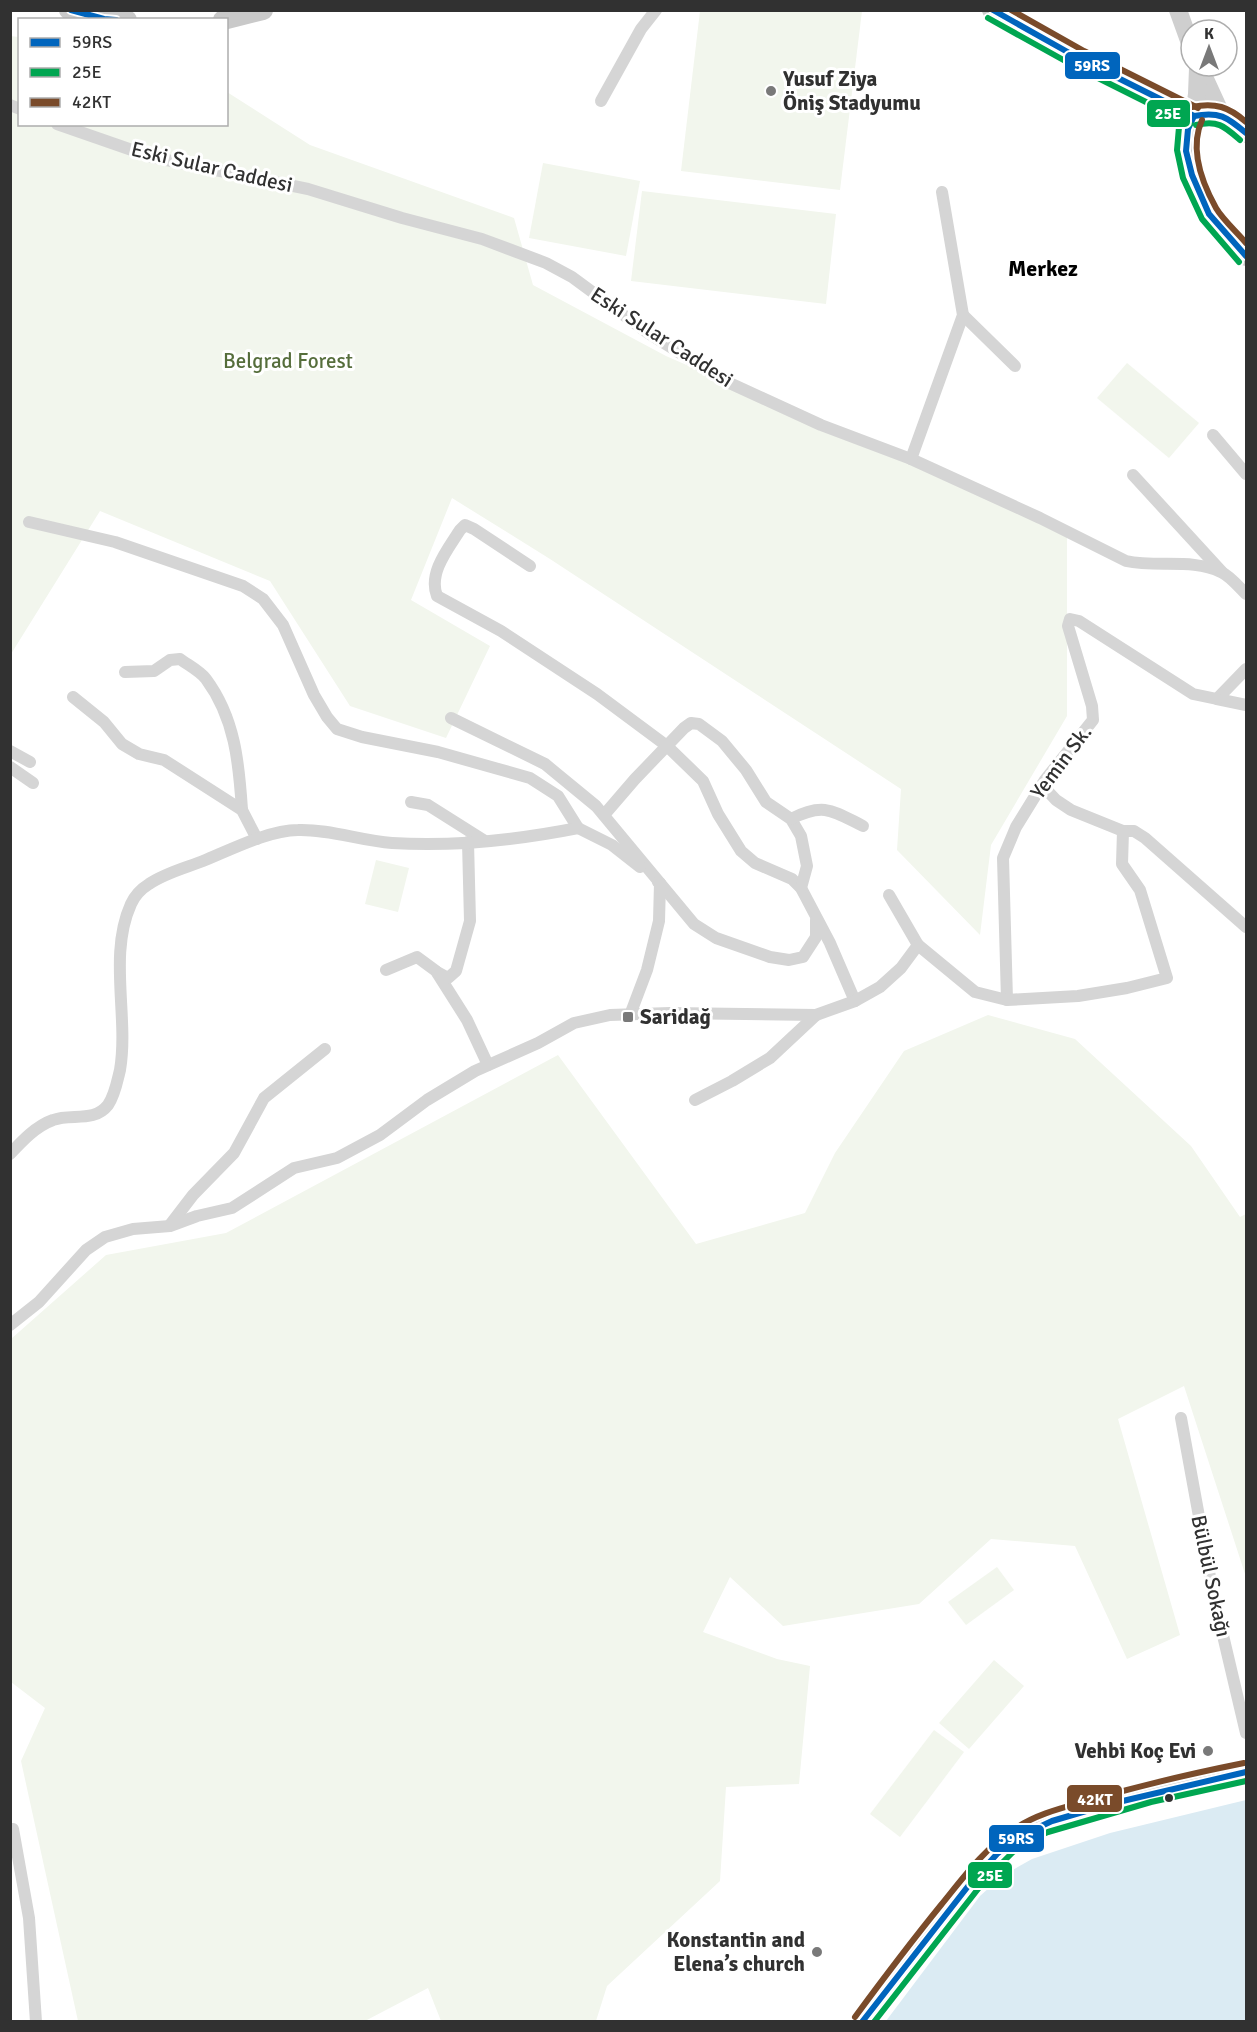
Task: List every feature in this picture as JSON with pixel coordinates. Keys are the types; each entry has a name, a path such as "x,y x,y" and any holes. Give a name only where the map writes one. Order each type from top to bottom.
{"main road":[{"path":"69,10 100,18"},
{"path":"228,19 263,10"},
{"path":"992,10 1194,116 1211,111 1221,114 1246,133"},
{"path":"1194,116 1188,129 1186,151 1192,175 1209,214 1246,256"},
{"path":"862,2022 969,1884 1013,1841 1030,1829 1104,1805 1246,1772"}],"street":[{"path":"601,101 641,29 656,10"},
{"path":"1194,116 1198,78"},
{"path":"1204,78 1221,114"},
{"name":"Eski Sular Caddesi","path":"63,126 152,157 308,189 402,218 482,239 546,263 572,278 648,333 723,380 821,425 911,459 1040,518 1126,561 1200,566 1222,572 1246,594"},
{"path":"911,459 963,315 942,192"},
{"path":"963,315 1015,366"},
{"path":"1213,435 1246,474"},
{"path":"1133,476 1222,572"},
{"path":"29,522 115,542 243,586 263,599 283,625 314,695 337,729 362,737 438,752 530,778 558,796 578,828 612,845 660,883"},
{"path":"530,566 465,525 436,572 434,588 437,596 501,632 588,687 667,746 703,781 717,814 741,851 754,863 792,879 801,888 830,943 855,1001"},
{"name":"Yemin Sk.","path":"1007,999 1003,858 1016,827 1042,785 1093,720 1092,706 1068,626 1070,619 1079,621 1193,694 1217,699"},
{"path":"125,672 154,671 170,660 180,659 205,677 226,713 234,735 242,810 256,839"},
{"path":"1217,699 1246,669"},
{"path":"73,697 104,722 122,744 139,754 164,760 242,810"},
{"path":"1217,699 1246,705"},
{"path":"451,718 545,764 596,806 694,924 716,938 770,957 789,960 803,957 816,937 816,919"},
{"path":"604,816 667,746 691,723 699,724 722,741 746,770 766,802 791,819 801,836 807,866 801,888"},
{"path":"10,751 30,762"},
{"path":"10,767 33,783"},
{"path":"1042,785 1056,800 1071,810 1123,831 1134,831 1145,838 1246,927"},
{"path":"411,802 428,805 485,841"},
{"path":"791,819 806,811 828,809 863,826"},
{"path":"10,1154 45,1123 54,1119 86,1117 102,1110 112,1097 118,1080 123,1040 121,951 126,918 136,895 142,888 159,878 256,839 297,829 390,843 485,841 538,836 578,828"},
{"path":"889,895 918,945 975,992 1007,999 1078,996 1127,988 1167,978 1140,890 1122,864 1123,831"},
{"path":"386,970 417,957 448,978 456,971 470,921 468,842"},
{"path":"630,1015 647,970 659,921 660,883"},
{"path":"12,1318 39,1302 86,1250 105,1237 134,1229 170,1226 196,1216 232,1208 294,1168 337,1158 380,1135 428,1100 475,1071 538,1043 574,1023 610,1016 670,1012 816,1015 855,1001 880,987 901,968 918,945"},
{"path":"436,971 467,1020 489,1065"},
{"path":"695,1100 770,1058 816,1015"},
{"path":"170,1226 193,1195 234,1153 264,1098 325,1049"},
{"name":"Bülbül Sokağı","path":"1181,1418 1213,1593 1246,1733"},
{"path":"13,1829 29,1918 36,2022"}],"green space":[{"name":"Yusuf Ziya Öniş Stadyumu","path":"700,11 862,11 840,190 681,171"},
{"name":"Belgrad Forest","path":"10,36 18,37 18,126 228,126 228,93 310,145 514,218 533,285 666,356 1067,531 1067,716 991,845 980,935 897,850 901,789 550,559 452,498 411,600 490,646 446,738 350,706 270,581 100,511 11,654"},
{"path":"543,163 640,181 626,256 529,238"},
{"path":"642,191 836,214 826,304 631,281"},
{"path":"1127,363 1199,423 1169,458 1097,398"},
{"path":"376,860 409,868 398,912 365,904"},
{"path":"988,1015 1075,1039 1191,1146 1240,1217 1246,1214 1246,1577 1184,1386 1118,1419 1180,1635 1127,1659 1075,1546 991,1539 919,1604 783,1626 730,1577 703,1632 777,1659 810,1666 799,1784 726,1787 720,1881 607,1986 596,2021 441,2021 428,1988 365,2021 78,2021 21,1761 45,1708 11,1682 11,1339 106,1255 226,1233 558,1055 696,1244 805,1213 835,1153 904,1051"},
{"path":"997,1567 1014,1590 966,1625 948,1602"},
{"path":"994,1660 1024,1686 969,1749 939,1723"},
{"path":"934,1730 964,1752 900,1837 870,1814"}],"shaded area":[{"path":"1246,1800 1246,2021 886,2021 980,1896 1002,1876 1032,1859 1110,1833"}],"transit line":[{"name":"59RS","path":"71,10 100,18"},
{"name":"59RS","path":"993,10 1080,59 1194,116"},
{"name":"42KT","path":"1011,10 1084,51 1198,108"},
{"name":"25E","path":"988,18 1076,67 1190,124"},
{"name":"42KT","path":"1192,107 1208,105 1221,107 1228,109 1246,122"},
{"name":"25E","path":"1186,112 1179,127 1177,150 1183,178 1202,219 1239,262"},
{"name":"59RS","path":"1194,116 1216,115 1233,123 1246,133"},
{"name":"59RS","path":"1194,116 1188,129 1186,151 1192,175 1209,214 1246,256"},
{"name":"42KT","path":"1202,120 1197,142 1202,176 1219,212 1246,243"},
{"name":"25E","path":"1196,125 1210,123 1220,125 1240,140"},
{"name":"42KT","path":"855,2017 966,1874 993,1846 1022,1824 1062,1808 1150,1784 1244,1763"},
{"name":"59RS","path":"862,2022 969,1885 997,1854 1018,1837 1052,1821 1110,1804 1246,1772"},
{"name":"25E","path":"874,2022 985,1880 1013,1852 1034,1838 1151,1802 1246,1781"}],"place":[{"name":"Yusuf Ziya Öniş Stadyumu","path":"771,91"},
{"name":"Saridağ","path":"628,1017"},
{"name":"Vehbi Koç Evi","path":"1208,1751"},
{"name":"Konstantin and Elena’s church","path":"817,1952"}],"district":[{"name":"Merkez","path":"1043,268"}]}
